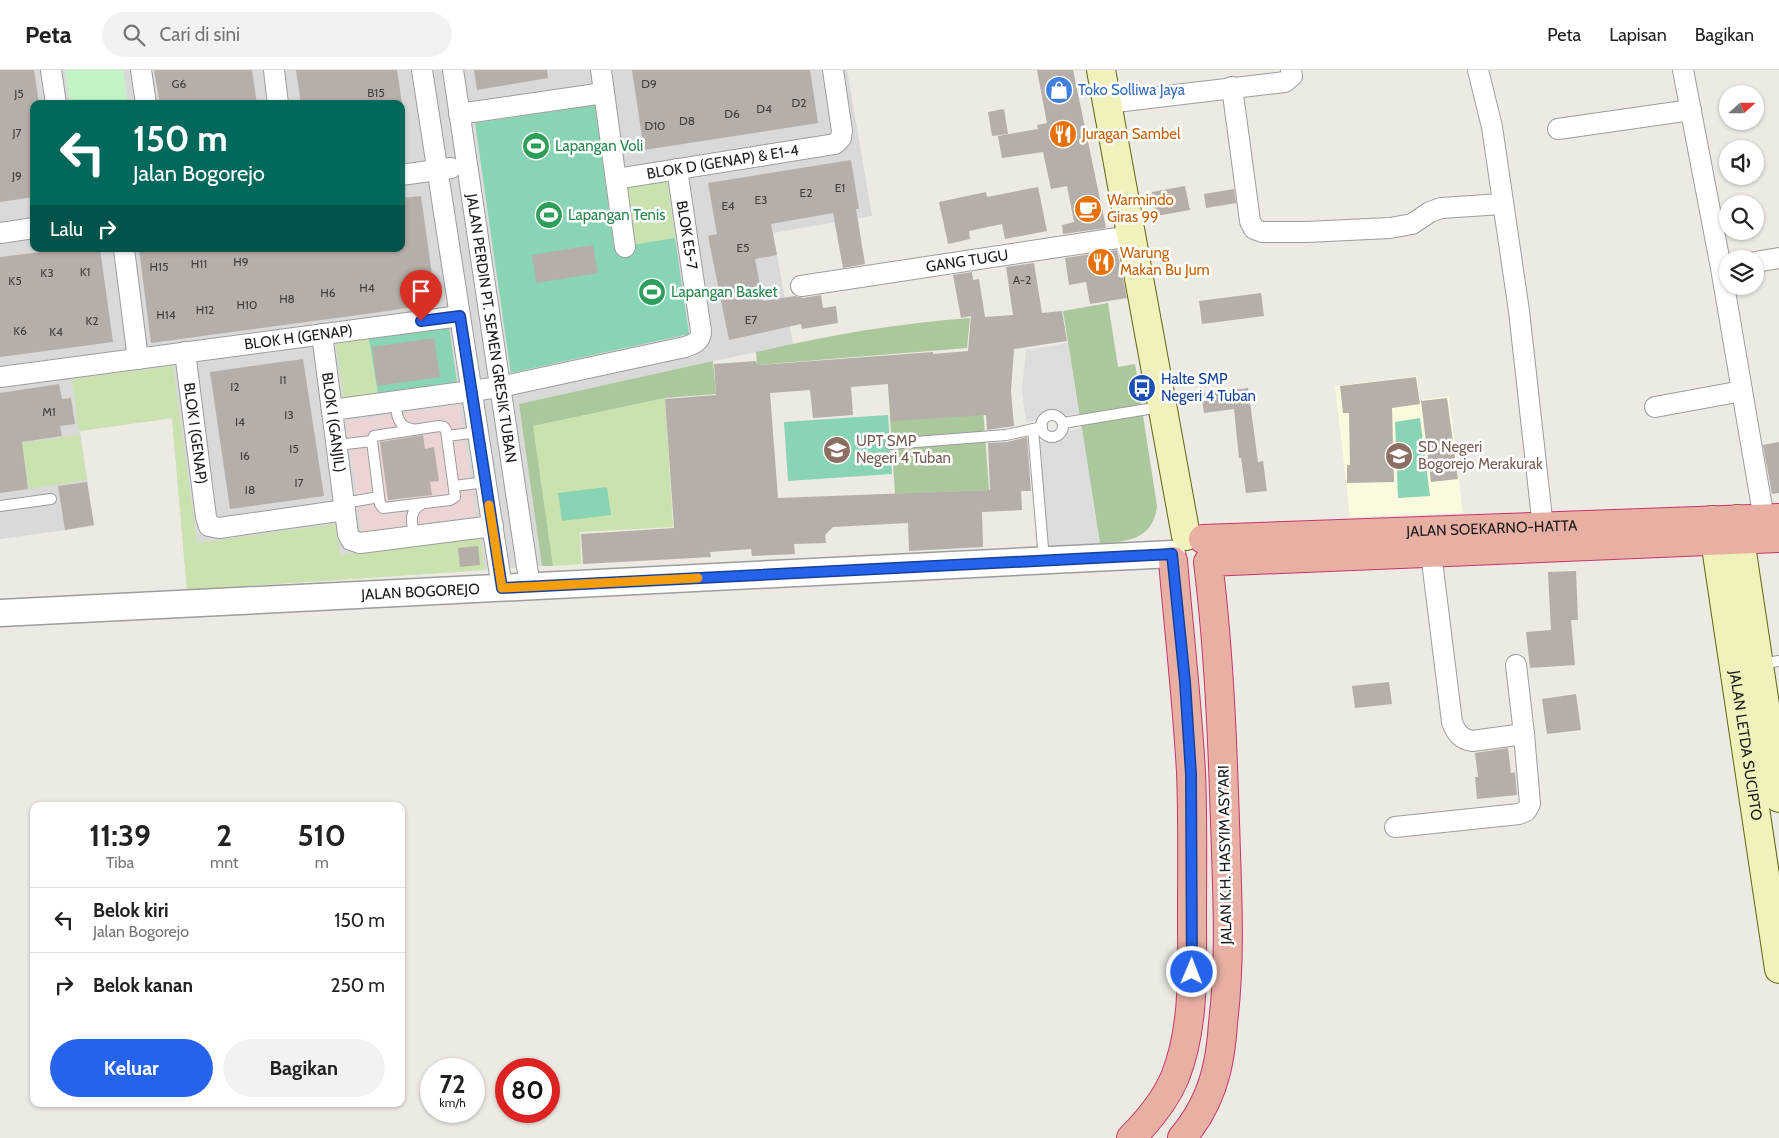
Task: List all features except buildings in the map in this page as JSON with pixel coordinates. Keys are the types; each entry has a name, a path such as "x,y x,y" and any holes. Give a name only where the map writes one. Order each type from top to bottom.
{"highway":[{"name":"JALAN SOEKARNO-HATTA","path":"1416,546 1542,527 1747,528"},
{"name":"JALAN SOEKARNO-HATTA","path":"1188,550 1416,546 1747,528"},
{"path":"1131,1138 1152,1116 1175,1076 1185,1037 1191,990 1191,774 1185,682 1188,550"},
{"name":"JALAN K.H. HASYIM ASY'ARI","path":"1182,1138 1207,1100 1213,1084 1221,1047 1226,1003 1228,918 1217,640 1188,550"}],"main road":[{"path":"1101,70 1188,550"},
{"name":"JALAN LETDA SUCIPTO","path":"1747,528 1769,663 1779,798"},
{"name":"JALAN LETDA SUCIPTO","path":"1747,528 1779,969"}],"street":[{"path":"51,70 55,100"},
{"path":"141,70 145,100"},
{"path":"274,70 278,100"},
{"name":"JALAN PERDIN PT. SEMEN GRESIK TUBAN","path":"422,70 502,588"},
{"name":"JALAN PERDIN PT. SEMEN GRESIK TUBAN","path":"453,70 530,587"},
{"path":"601,70 625,247"},
{"name":"BLOK D (GENAP) & E1-4","path":"616,178 828,146 837,143 842,135 833,70"},
{"path":"1107,103 1240,81 1285,82 1292,76 1291,70"},
{"path":"1478,70 1492,127 1519,310 1542,527"},
{"path":"1683,70 1720,250"},
{"path":"1240,81 1250,221 1254,229 1262,232 1306,232 1390,228 1412,224 1425,215 1441,208 1502,204"},
{"path":"459,114 604,93"},
{"path":"1558,128 1691,110"},
{"path":"405,174 467,166"},
{"name":"BLOK E5-7","path":"500,387 690,345 698,340 701,330 677,169"},
{"path":"0,233 30,229"},
{"name":"GANG TUGU","path":"801,286 1131,236"},
{"path":"124,252 138,359"},
{"path":"1764,260 1779,258"},
{"path":"1728,295 1742,391 1747,528"},
{"name":"BLOK H (GENAP)","path":"0,377 460,316"},
{"name":"BLOK I (GANJIL)","path":"322,334 348,534 354,542 360,543 414,536"},
{"name":"BLOK I (GENAP)","path":"185,352 206,517 210,526 219,528 345,506"},
{"path":"332,410 500,387"},
{"path":"1655,406 1742,391"},
{"path":"414,536 492,526"},
{"path":"1416,546 1452,722 1457,733 1464,739 1472,741 1524,734"},
{"name":"JALAN BOGOREJO","path":"0,614 1044,560 1188,550"},
{"path":"1395,827 1519,814 1526,810 1530,800 1516,665"}],"lane":[{"path":"395,402 397,417 400,423 406,428 415,430"},
{"path":"1062,423 1163,407"},
{"path":"1038,428 1046,435 1054,437 1061,432 1062,423 1058,418 1050,416 1043,420 1038,428 1044,560"},
{"path":"442,426 446,430 447,436 455,496 452,499 426,503 384,508 380,505 372,441 374,436 442,426"},
{"path":"890,444 1006,435 1038,428"},
{"path":"447,436 478,432"},
{"path":"337,445 372,441"},
{"path":"454,486 486,482"},
{"path":"345,506 379,497"},
{"path":"0,506 51,499"},
{"path":"414,536 413,513 417,506 426,503"}],"shaded area":[{"path":"0,70 847,70 872,216 773,233 793,344 519,404 542,566 187,590 172,418 80,431 94,526 0,539"},
{"path":"475,123 511,374 506,374 469,124"},
{"path":"1068,343 1079,413 1063,416 1058,412 1049,411 1041,416 1039,420 1026,422 1022,390 1026,350"},
{"name":"SD Negeri Bogorejo Merakurak","path":"1417,376 1420,400 1449,396 1463,513 1350,517 1335,386"},
{"path":"460,405 476,516 362,532 346,421"},
{"path":"1082,428 1100,544 1047,546 1040,442 1056,440 1067,431"}],"green space":[{"path":"65,70 123,70 127,100 69,100"},
{"path":"595,105 614,248 675,238 689,334 506,374 469,124"},
{"path":"667,182 675,238 635,245 626,188"},
{"path":"1108,303 1118,367 1135,364 1157,506 1155,517 1150,526 1138,537 1120,542 1100,544 1063,311"},
{"path":"970,318 967,348 757,365 756,352 782,346 889,327"},
{"path":"449,327 457,382 378,393 369,339"},
{"path":"369,339 378,393 344,398 336,344"},
{"path":"713,361 716,394 665,398 533,426 553,566 542,566 519,404"},
{"path":"173,366 197,543 335,524 340,555 480,536 485,570 187,590 172,418 79,431 72,379"},
{"path":"967,379 982,394 989,490 895,494 888,385"},
{"path":"665,398 673,527 580,532 581,564 553,566 533,426"},
{"path":"888,415 892,474 788,481 784,422"},
{"path":"1420,418 1430,496 1398,498 1395,422"},
{"path":"80,435 87,480 29,489 22,443"},
{"path":"607,487 611,515 562,521 558,493"}],"slow traffic":[{"path":"489,505 502,588 698,578"}],"place":[{"name":"Toko Solliwa Jaya","path":"1059,90"},
{"name":"Juragan Sambel","path":"1063,134"},
{"name":"Lapangan Voli","path":"536,146"},
{"name":"Warmindo Giras 99","path":"1088,209"},
{"name":"Lapangan Tenis","path":"549,215"},
{"name":"Warung Makan Bu Jum","path":"1101,262"},
{"name":"Lapangan Basket","path":"652,292"},
{"name":"Halte SMP Negeri 4 Tuban","path":"1142,388"},
{"name":"UPT SMP Negeri 4 Tuban","path":"837,450"},
{"name":"SD Negeri Bogorejo Merakurak","path":"1399,456"}],"route":[{"path":"421,321 460,316 502,588 1172,554 1185,682 1191,774 1192,972"}]}
